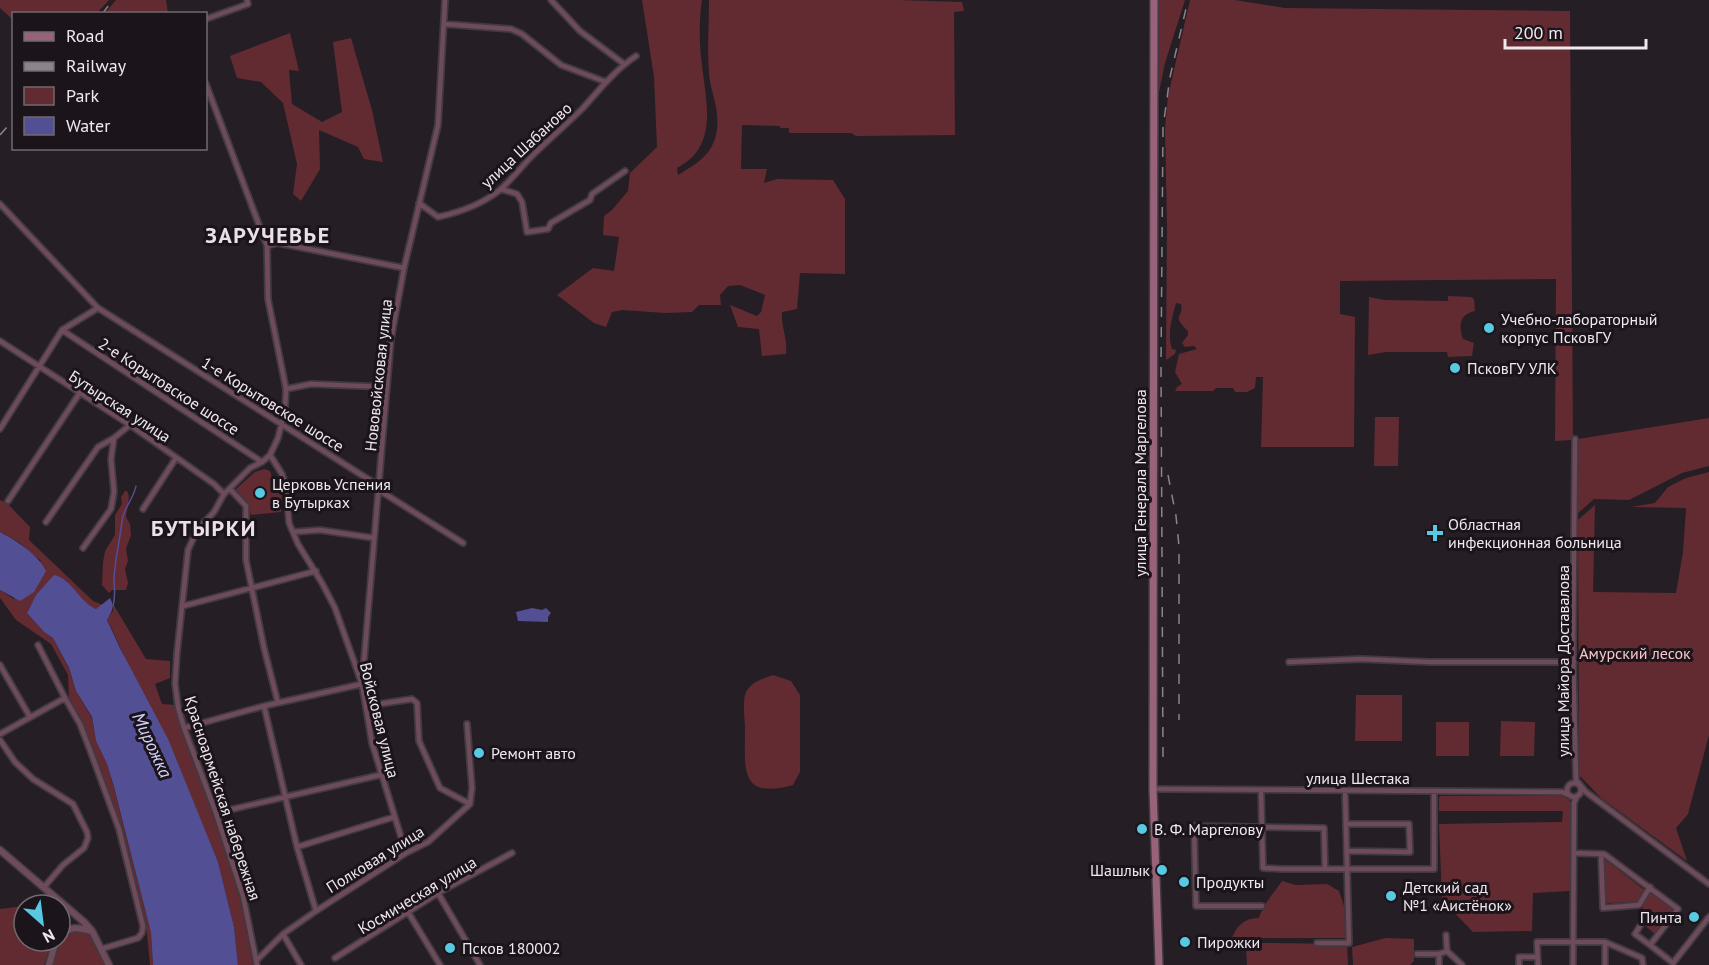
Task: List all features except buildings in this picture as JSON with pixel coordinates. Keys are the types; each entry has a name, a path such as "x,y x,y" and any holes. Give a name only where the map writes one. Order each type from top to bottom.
{"main road":[{"name":"улица Генерала Маргелова","path":"1154,0 1153,789 1159,965"}],"street":[{"path":"207,19 248,4 247,0"},
{"name":"Нововойсковая улица","path":"362,684 391,339 404,268 438,125 445,0"},
{"path":"551,0 580,32 624,64"},
{"path":"444,24 511,29 522,34 561,65 606,82"},
{"name":"улица Шабаново","path":"419,203 438,217 480,203 501,189 526,161 624,64 636,56"},
{"path":"208,100 267,246 268,299 286,389 285,410 270,454"},
{"path":"501,189 517,194 522,202 527,232 548,229 551,224 590,200 592,194 625,171"},
{"name":"1-е Корытовское шоссе","path":"0,204 98,308 379,486 382,492 463,543"},
{"path":"267,246 278,243 404,268"},
{"path":"0,429 62,330 98,308"},
{"name":"2-е Корытовское шоссе","path":"62,330 262,462"},
{"name":"Бутырская улица","path":"1,343 130,425 214,484 224,494"},
{"path":"286,389 311,384 387,387"},
{"path":"8,501 79,394"},
{"path":"46,522 98,447 130,425"},
{"path":"83,548 111,509 114,492 111,459 114,438"},
{"name":"улица Майора Доставалова","path":"1575,439 1575,775 1579,786"},
{"name":"Красноармейская набережная","path":"257,962 243,896 216,813 184,728 175,683 188,550 197,530 214,512 224,494 250,468 262,462 270,454"},
{"name":"Войсковая улица","path":"270,454 282,474 286,487 287,514 293,532 335,608 362,684 380,775 406,853"},
{"path":"143,509 176,458"},
{"path":"230,489 246,506 246,560 278,702"},
{"path":"293,532 320,530 374,538"},
{"path":"183,606 316,571"},
{"path":"38,645 80,724 106,793 119,830 143,926 138,938 101,949"},
{"path":"1290,662 1361,659 1441,662 1574,662"},
{"path":"0,665 30,717"},
{"path":"184,728 278,702 362,684"},
{"path":"0,734 65,698"},
{"path":"366,706 412,699 417,703 419,741 440,788 470,804 472,788 467,724"},
{"path":"264,706 297,847 316,911"},
{"path":"0,740 15,762 33,779 70,801 87,832 88,838 84,848 63,865 47,889"},
{"path":"216,813 380,775"},
{"name":"улица Майора Доставалова","path":"1571,794 1571,784 1575,775"},
{"path":"1571,784 1575,783 1709,884"},
{"path":"1573,965 1574,803 1571,794 1581,790 1579,786"},
{"name":"улица Шестака","path":"1153,789 1434,791 1590,795"},
{"path":"1261,790 1263,868 1324,869 1434,869 1434,791"},
{"path":"1317,943 1349,943 1345,790"},
{"name":"Полковая улица","path":"257,962 283,934 406,853 428,842 470,804"},
{"path":"297,847 394,817"},
{"path":"1346,824 1409,824 1410,852 1347,851"},
{"path":"1262,906 1196,906 1194,826 1324,828 1324,869"},
{"path":"0,850 74,912 92,931 109,965"},
{"path":"1574,853 1604,854 1678,909 1650,945"},
{"name":"Космическая улица","path":"335,958 438,893 512,854"},
{"path":"1600,854 1603,908 1639,905 1650,887"},
{"path":"47,889 49,893"},
{"path":"438,893 480,965"},
{"path":"408,912 440,965"},
{"path":"1640,926 1635,934 1673,963 1709,917"},
{"path":"72,928 77,927 92,931"},
{"path":"283,934 301,965"},
{"path":"1446,935 1447,951 1462,965"},
{"path":"1538,965 1537,942 1605,942 1642,958 1644,965"},
{"path":"1605,942 1605,965"},
{"path":"1417,954 1439,954 1447,951"},
{"path":"1439,954 1439,965"},
{"path":"1519,965 1520,957 1536,957"}],"green space":[{"path":"0,0 109,0 98,12 12,12 12,19 0,8"},
{"path":"116,0 166,0 168,12 106,12"},
{"path":"642,0 702,0 700,41 707,122 699,148 690,159 677,168 678,175 703,158 716,136 717,114 708,65 709,0 962,2 964,11 954,12 955,135 856,136 851,133 789,133 789,128 780,128 780,126 742,125 741,169 767,169 764,183 777,179 833,180 845,199 845,274 800,273 797,309 782,312 786,354 762,356 759,329 738,327 730,305 757,316 761,312 765,295 740,285 728,286 720,295 721,305 699,305 692,312 622,310 612,312 606,327 594,323 557,295 593,268 614,271 619,237 603,235 604,216 628,191 630,173 657,147 654,77"},
{"path":"1159,0 1185,0 1165,63 1158,97"},
{"path":"1190,0 1235,0 1285,8 1570,11 1573,440 1555,441 1556,279 1340,281 1340,314 1355,317 1354,447 1261,447 1263,377 1256,377 1255,388 1247,392 1235,392 1233,388 1216,388 1213,391 1175,391 1182,384 1175,372 1179,354 1197,349 1194,346 1185,347 1182,343 1188,331 1179,319 1181,304 1176,303 1170,338 1172,349 1176,350 1175,354 1166,360 1165,128 1168,96"},
{"path":"290,33 299,71 289,70 292,104 322,122 342,112 333,42 351,38 372,110 383,162 364,159 358,147 319,130 320,169 301,201 293,194 297,164 283,103 261,82 237,78 230,56"},
{"path":"1448,296 1474,299 1475,311 1463,317 1461,325 1463,339 1474,343 1472,356 1448,357 1447,352 1386,352 1368,355 1369,297 1385,300 1448,301"},
{"path":"1375,417 1399,417 1398,466 1374,466"},
{"path":"1709,418 1709,466 1682,473 1629,500 1594,499 1577,514 1578,439"},
{"path":"264,469 270,471 279,484 282,497 281,512 251,515 249,506 236,489 255,472"},
{"name":"Амурский лесок","path":"1709,472 1709,735 1688,814 1676,828 1687,861 1601,798 1579,775 1578,520 1595,505 1593,592 1676,593 1683,552 1686,508 1631,507 1655,503 1668,487 1686,478"},
{"path":"125,491 129,496 126,517 130,524 131,535 126,549 128,561 125,569 128,583 126,590 112,590 109,593 102,585 103,562 105,551 115,535 115,515 122,504 121,497"},
{"path":"0,500 7,503 30,527 29,540 93,601 103,605 96,609 86,604 66,580 36,595 27,613 44,632 53,638 69,669 76,691 92,718 96,741 107,764 114,788 151,933 153,965 150,965 147,933 132,868 83,722 69,698 68,675 51,644 16,620 0,598 0,590 14,599 41,561 20,543 0,532"},
{"path":"113,604 146,659 170,661 170,678 155,684 162,704 175,705 240,899 253,965 238,965 234,927 218,862 107,619 113,611"},
{"path":"773,675 791,681 800,695 800,772 793,785 775,789 763,788 754,784 749,778 745,757 744,700 751,685"},
{"path":"1356,695 1402,695 1402,741 1355,741"},
{"path":"1501,721 1535,722 1534,756 1500,756"},
{"path":"1436,722 1469,722 1469,756 1436,756"},
{"path":"1562,796 1571,803 1570,891 1533,893 1532,931 1473,932 1442,900 1439,824 1562,822 1563,811 1439,811 1439,797"},
{"path":"1603,858 1647,892 1640,902 1606,903"},
{"path":"1282,881 1296,885 1327,884 1339,891 1344,906 1346,938 1232,938 1242,923 1259,918 1266,903"},
{"path":"1651,890 1677,909 1656,935 1641,922 1643,903"},
{"path":"12,908 12,953 48,953 44,965 0,965 0,909"},
{"path":"85,931 89,934 105,965 51,965 55,953 72,953 72,932"},
{"path":"1386,938 1414,939 1414,961 1410,965 1353,965 1352,947"},
{"path":"1262,943 1347,944 1348,965 1247,965 1246,946"}],"water":[{"path":"0,532 32,553 46,571 34,592 20,601 0,590"},
{"name":"Мирожка","path":"54,575 61,577 71,585 85,601 96,609 110,598 112,601 112,609 107,620 168,739 218,862 234,927 238,965 153,965 151,933 114,787 107,764 96,741 92,717 76,691 69,668 53,638 44,632 27,613 36,595"},
{"path":"532,608 542,610 546,608 551,613 548,622 518,621 516,612"}],"waterway":[{"path":"113,606 114,578 123,517 136,486"}],"railway":[{"path":"104,12 113,0"},
{"path":"1163,757 1161,364 1163,127 1170,77 1188,0"},
{"path":"0,135 12,121"},
{"path":"1168,475 1179,546 1179,720"}],"place":[{"name":"Учебно-лабораторный корпус ПсковГУ","path":"1489,328"},
{"name":"ПсковГУ УЛК","path":"1455,368"},
{"name":"Церковь Успения в Бутырках","path":"260,493"},
{"name":"Областная инфекционная больница","path":"1435,533"},
{"name":"Ремонт авто","path":"479,753"},
{"name":"В. Ф. Маргелову","path":"1142,829"},
{"name":"Шашлык","path":"1162,870"},
{"name":"Продукты","path":"1184,882"},
{"name":"Детский сад №1 «Аистёнок»","path":"1391,896"},
{"name":"Пинта","path":"1694,917"},
{"name":"Пирожки","path":"1185,942"},
{"name":"Псков 180002","path":"450,948"}],"district":[{"name":"ЗАРУЧЕВЬЕ","path":"268,235"},
{"name":"БУТЫРКИ","path":"204,528"}]}
